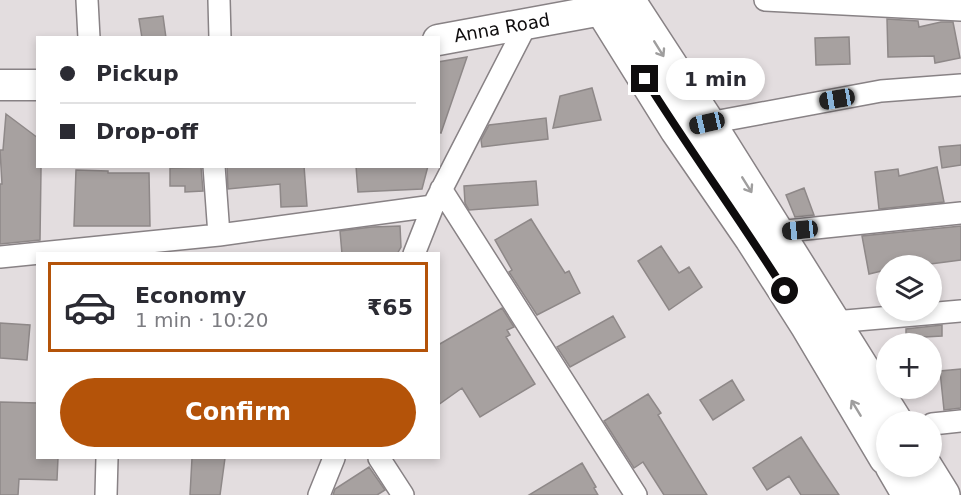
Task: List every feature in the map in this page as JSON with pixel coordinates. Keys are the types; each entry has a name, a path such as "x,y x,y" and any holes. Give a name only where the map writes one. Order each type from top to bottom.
{"main road":[{"path":"608,3 777,232 889,411"},
{"path":"700,129 765,258 876,441"},
{"path":"898,477 909,495"},
{"path":"932,477 943,495"}],"street":[{"path":"87,0 88,36"},
{"path":"219,0 220,36"},
{"path":"765,0 961,10"},
{"name":"Anna Road","path":"440,40 526,24 608,3"},
{"path":"415,252 437,198 526,24"},
{"path":"0,85 36,85"},
{"path":"700,129 881,91 961,85"},
{"path":"214,168 219,235"},
{"path":"83,252 116,250 219,235 437,198"},
{"path":"437,198 636,495"},
{"path":"777,232 961,213"},
{"path":"0,257 36,255"},
{"path":"834,322 961,311"},
{"path":"942,423 961,421"},
{"path":"106,495 107,459"},
{"path":"319,495 334,459"},
{"path":"380,459 403,495"}],"building":[{"path":"163,16 166,36 142,36 139,19"},
{"path":"887,19 918,21 919,27 953,22 960,58 935,63 934,56 888,57"},
{"path":"849,37 850,64 816,65 815,38"},
{"path":"467,57 441,133 440,133 440,62"},
{"path":"592,88 601,120 553,128 560,96"},
{"path":"6,114 36,136 36,168 41,168 40,240 0,244 0,184 2,184 0,150 3,150"},
{"path":"546,118 548,139 482,147 481,140 489,125"},
{"path":"961,145 961,165 942,168 939,147"},
{"path":"937,167 944,202 879,209 875,172 898,169 899,176"},
{"path":"170,168 201,168 203,191 185,192 185,186 170,186"},
{"path":"227,168 304,168 307,206 281,207 280,184 228,189"},
{"path":"356,168 427,168 422,189 358,192"},
{"path":"76,170 149,173 150,226 74,226"},
{"path":"536,181 538,205 469,210 465,203 464,186"},
{"path":"804,188 814,215 795,217 786,195"},
{"path":"531,219 565,273 569,271 580,293 537,315 509,272 512,270 495,240"},
{"path":"400,226 401,247 398,252 342,252 340,231"},
{"path":"961,226 961,260 942,262 942,255 876,255 876,272 869,274 862,236"},
{"path":"661,246 679,273 689,267 702,287 669,310 638,261"},
{"path":"502,308 514,327 507,330 510,335 506,337 535,384 480,417 462,388 440,404 440,344"},
{"path":"613,316 625,337 570,367 557,347"},
{"path":"0,323 30,325 27,360 0,358"},
{"path":"942,325 942,333 906,333 906,329"},
{"path":"961,369 961,408 944,410 942,371"},
{"path":"732,380 744,400 713,420 700,400"},
{"path":"648,394 661,413 658,415 707,495 664,495 643,462 634,468 604,421"},
{"path":"0,402 36,403 36,459 58,459 57,480 19,479 18,495 0,495"},
{"path":"801,437 839,495 801,495 789,476 767,490 753,468"},
{"path":"192,459 225,459 220,495 190,495"},
{"path":"582,463 598,495 529,495"},
{"path":"369,467 385,490 377,495 333,495 335,489"}],"route":[{"path":"645,79 785,291"}]}
